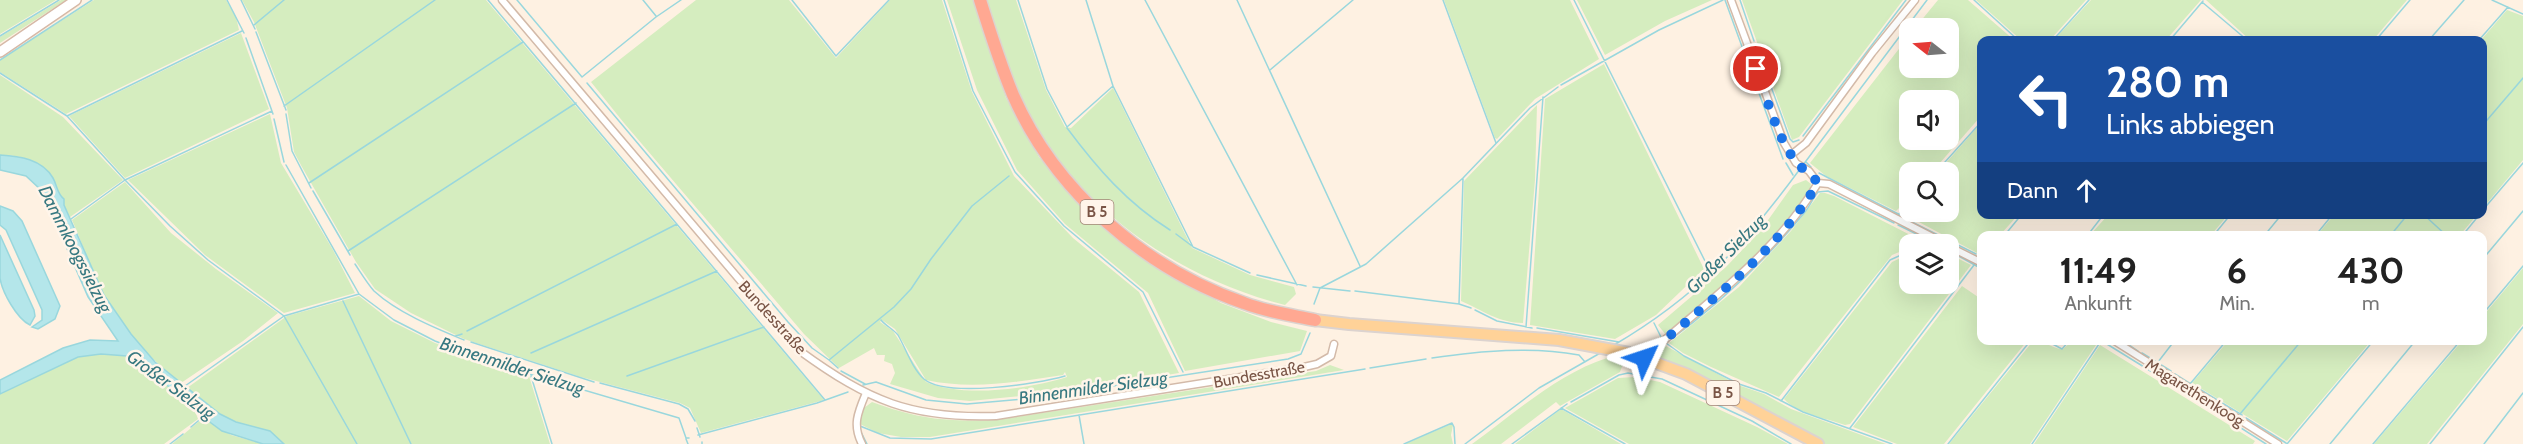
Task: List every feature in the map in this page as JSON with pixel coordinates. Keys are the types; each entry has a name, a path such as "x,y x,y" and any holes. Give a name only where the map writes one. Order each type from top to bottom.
{"highway":[{"name":"B 5","path":"980,0 1014,96 1027,120 1050,158 1094,208 1138,247 1194,282 1245,304 1315,320"}],"main road":[{"path":"0,52 76,0"},
{"name":"B 5","path":"1315,320 1594,345 1629,353 1717,389 1818,444"}],"street":[{"name":"Bundesstraße","path":"502,0 800,351 839,379 866,393 927,414 958,417 996,416 1304,367 1317,364 1331,356 1334,344"},
{"path":"1731,0 1796,163 1809,171 1818,183 1829,184 1926,234"},
{"path":"1791,155 1806,143 1872,53 1915,0"},
{"path":"1644,358 1739,277 1800,211 1818,183"},
{"path":"1959,251 1977,260"},
{"name":"Magarethenkoog","path":"2121,345 2278,444"},
{"path":"862,444 855,428 856,417 866,393"}],"green space":[{"path":"0,0 56,0 0,34"},
{"path":"61,0 66,0 0,43 0,37"},
{"path":"94,0 226,0 236,17 239,30 66,114 0,72 0,60"},
{"path":"242,0 486,0 824,400 701,433 690,408 680,403 581,377 464,339 411,313 375,289 356,262 294,152 287,108 254,22"},
{"path":"696,0 789,0 836,58 890,0 942,0 972,92 1014,176 1073,238 1139,292 1179,373 1062,392 970,401 938,398 890,384 895,373 892,364 884,361 885,355 877,355 874,348 839,368 804,334 591,82","holes":["882,320 895,329 926,380 977,385 1063,375 1065,372 1067,377 1034,385 996,390 958,390 941,387 926,382 893,331 880,322"]},
{"path":"947,0 974,0 1006,98 1039,157 1086,213 1150,263 1221,303 1271,322 1307,331 1300,351 1185,371 1148,293 1065,224 1017,170 977,90"},
{"path":"986,0 1016,0 1046,90 1065,127 1071,128 1113,88 1192,248 1250,275 1294,287 1296,294 1285,305 1243,292 1203,275 1164,254 1128,230 1096,201 1066,169 1040,134 1019,95"},
{"path":"1444,0 1570,0 1599,59 1535,99 1497,139"},
{"path":"1577,0 1712,0 1665,21 1605,55"},
{"path":"1742,0 1903,0 1799,137 1792,140"},
{"path":"1938,0 1968,0 2009,36 1977,36 1977,121 1959,141 1959,90 1899,90 1899,150 1951,150 1941,162 1899,162 1899,208 1896,211 1826,176 1810,163 1899,49 1899,78 1959,78 1959,18 1923,18"},
{"path":"1976,0 2086,0 2054,36 2016,36"},
{"path":"2091,0 2201,0 2170,36 2058,36"},
{"path":"2206,0 2407,0 2376,36 2246,36"},
{"path":"2507,10 2523,16 2523,160 2487,203 2487,36 2484,36"},
{"path":"241,33 269,109 125,178 69,116"},
{"path":"1604,64 1704,269 1656,315 1615,339 1530,325 1545,99"},
{"path":"0,75 63,117 123,180 70,217 53,181 40,165 17,156 0,155"},
{"path":"1537,105 1535,180 1523,323 1498,318 1461,301 1464,181"},
{"path":"270,114 281,163 333,250 355,293 284,313 205,255 128,180"},
{"path":"1977,128 1977,219 2014,219 2004,231 1977,231 1977,253 1959,243 1959,234 1942,234 1919,222 1959,222 1959,162 1947,162"},
{"path":"1806,180 1811,184 1810,192 1796,213 1762,251 1666,335 1658,325 1726,267 1761,230 1793,185"},
{"path":"125,182 171,233 216,269 278,313 243,341 181,383 159,365 120,322 96,278 72,220"},
{"path":"1820,193 1825,193 1908,234 1899,234 1899,252 1892,255 1779,397 1711,367 1669,343 1739,287 1791,231"},
{"path":"2104,219 2225,219 2214,231 2094,231"},
{"path":"2331,219 2474,219 2463,231 2320,231"},
{"path":"1899,259 1899,294 1949,294 1850,424 1845,425 1813,415 1790,404 1784,399 1892,262"},
{"path":"1959,259 1971,265 1959,281"},
{"path":"2523,268 2523,324 2427,444 2374,444 2459,345 2487,345 2487,311"},
{"path":"1962,286 1977,296 1977,345 2024,345 1944,444 1897,444 1853,427 1956,294 1959,294"},
{"path":"359,296 391,321 435,343 529,376 550,444 284,444 266,431 227,418 187,388 287,316"},
{"path":"1664,345 1738,385 1764,394 1791,409 1886,444 1825,444 1698,374 1656,357 1656,351"},
{"path":"2030,345 2048,345 2063,349 2068,345 2096,345 2030,444 1949,444"},
{"path":"2100,345 2255,441 2253,444 2034,444"},
{"path":"2225,345 2368,345 2287,441 2192,383"},
{"path":"90,354 114,354 131,358 150,375 185,399 195,411 198,419 164,444 0,444 0,394 67,360"},
{"path":"1607,358 1624,361 1620,372 1560,406 1556,402 1501,444 1472,444 1553,384"},
{"path":"1330,365 1344,370 930,437 901,437 878,433 858,423 860,411 872,402 919,416 996,420 1316,371"},
{"path":"1635,377 1660,382 1788,444 1629,444 1565,408 1618,378"},
{"path":"1561,409 1621,444 1515,444"},
{"path":"203,418 231,435 263,444 172,444"},
{"path":"1453,425 1451,435 1453,444 1405,444"}],"water":[{"name":"Dammkoogssielzug","path":"0,155 30,160 43,167 53,178 104,295 131,334 155,362 220,414 236,422 270,431 284,444 263,444 222,431 180,395 127,356 101,354 78,357 0,394 0,380 63,348 90,340 118,341 88,297 42,191 26,176 0,170"},
{"path":"0,206 13,211 22,221 60,306 55,319 38,329 32,327 42,320 42,310 6,230 0,225"},
{"path":"0,235 34,310 35,316 30,325 15,311 1,284"}],"waterway":[{"path":"0,36 59,0"},
{"path":"0,60 92,0"},
{"path":"227,0 244,33"},
{"path":"241,0 255,29"},
{"path":"254,25 284,0"},
{"path":"284,106 435,0"},
{"path":"488,0 825,400"},
{"path":"517,0 582,77 656,17 681,0"},
{"path":"643,0 656,16"},
{"path":"792,0 836,56 889,0"},
{"path":"944,0 973,91 1015,172 1064,226 1143,292 1183,372"},
{"path":"1018,0 1047,89 1067,127 1113,86"},
{"path":"1086,0 1113,86 1193,247 1250,273"},
{"path":"1145,0 1297,285"},
{"path":"1237,0 1360,266"},
{"path":"1270,70 1353,0"},
{"path":"1443,0 1496,143"},
{"path":"1574,0 1711,273"},
{"name":"Binnenmilder Sielzug","path":"1561,85 1659,30 1723,0"},
{"path":"1725,0 1783,159"},
{"path":"1740,0 1754,41"},
{"path":"1803,136 1906,0"},
{"name":"Großer Sielzug","path":"1803,165 1927,0"},
{"path":"1974,0 2014,36"},
{"path":"2057,36 2089,0"},
{"path":"2379,36 2410,0"},
{"path":"2432,36 2464,0"},
{"path":"2492,0 2523,14"},
{"path":"2173,36 2203,1"},
{"path":"2202,2 2242,36"},
{"path":"2483,36 2508,7"},
{"path":"67,116 242,31"},
{"path":"256,32 286,110"},
{"path":"246,38 273,114"},
{"path":"309,183 523,42"},
{"path":"1756,45 1790,139 1793,142 1799,140"},
{"name":"Dammkoogssielzug","path":"0,73 67,116 125,180 71,219"},
{"path":"2487,120 2523,78"},
{"path":"587,83 788,322 812,348 829,360"},
{"name":"Binnenmilder Sielzug","path":"1314,304 1320,288 1366,264 1463,178 1530,108 1558,87"},
{"path":"1526,327 1543,97"},
{"path":"348,251 576,103"},
{"path":"272,111 125,180 170,226 208,260 284,316 357,444"},
{"path":"286,114 292,151 311,188"},
{"path":"274,119 284,162"},
{"path":"1945,162 1977,127"},
{"path":"1067,128 1126,196 1154,220 1170,230"},
{"path":"1806,162 1811,167"},
{"path":"1786,163 1793,175"},
{"path":"2487,205 2523,163"},
{"path":"286,165 359,294"},
{"name":"Großer Sielzug","path":"1614,345 1670,308 1717,268 1759,222 1800,169"},
{"path":"1819,173 1899,214"},
{"path":"838,368 829,360 894,307 911,289 972,206 1009,176"},
{"path":"1459,304 1463,179"},
{"path":"313,191 350,255"},
{"path":"1666,343 1704,314 1757,265 1790,230 1818,192 1828,191 1894,223"},
{"path":"2487,254 2523,211"},
{"path":"2008,231 2018,219"},
{"path":"2091,231 2100,219"},
{"path":"2217,231 2227,219"},
{"path":"2268,231 2278,219"},
{"path":"2319,231 2329,219"},
{"path":"2394,231 2404,219"},
{"path":"2428,219 2442,231"},
{"path":"2466,231 2476,219"},
{"path":"1912,222 1976,254"},
{"path":"467,331 677,224"},
{"path":"1898,225 1916,234"},
{"path":"1176,234 1192,246"},
{"path":"1781,401 1890,260 1899,256"},
{"path":"1959,256 1977,266"},
{"path":"355,264 371,288 394,306 464,340"},
{"path":"1850,428 1974,265"},
{"path":"2487,309 2523,266"},
{"path":"531,353 717,271"},
{"path":"1257,275 1306,286"},
{"path":"1313,287 1350,291"},
{"path":"1355,291 1459,304 1471,308"},
{"name":"Binnenmilder Sielzug","path":"185,386 284,316 359,294 394,320 435,341 492,363 679,418 686,438 689,438"},
{"path":"343,301 411,444"},
{"path":"1475,310 1497,321 1532,328"},
{"path":"881,320 898,335 920,375 935,385 951,388 992,388 1034,383 1065,376"},
{"path":"1654,323 1662,339"},
{"path":"627,376 764,327"},
{"path":"2430,444 2523,327"},
{"path":"1537,328 1619,342"},
{"name":"Binnenmilder Sielzug","path":"863,385 876,382 926,400 967,404 1035,398 1288,359 1301,354 1310,333"},
{"path":"456,336 462,334"},
{"path":"471,342 594,382"},
{"path":"1666,343 1684,356 1739,384 1766,393 1803,412 1892,444"},
{"path":"1948,444 2027,345"},
{"path":"2054,345 2062,349 2066,345"},
{"path":"2032,444 2098,345"},
{"path":"2108,345 2191,396"},
{"path":"2129,345 2138,351"},
{"path":"2158,362 2171,345"},
{"path":"2190,384 2223,345"},
{"path":"2240,414 2298,345"},
{"path":"2287,444 2370,345"},
{"path":"2330,444 2412,345"},
{"path":"2373,444 2457,345"},
{"path":"1432,358 1524,350 1579,355 1585,362"},
{"name":"Großer Sielzug","path":"1465,444 1539,388 1602,352"},
{"path":"2142,353 2171,371"},
{"path":"1370,368 1426,359"},
{"path":"860,426 890,438 931,439 1365,369"},
{"path":"841,371 865,384"},
{"path":"1571,402 1619,375 1628,373 1662,379 1752,421 1791,444"},
{"path":"2175,374 2197,388"},
{"path":"531,376 552,444"},
{"path":"600,383 679,404 688,409 695,421"},
{"path":"2201,390 2242,415"},
{"name":"Binnenmilder Sielzug","path":"698,435 817,403 848,392"},
{"path":"2484,444 2523,393"},
{"path":"2194,398 2266,444"},
{"path":"1512,444 1567,404"},
{"path":"1561,408 1625,444"},
{"path":"1079,415 1084,444"},
{"path":"191,427 204,416"},
{"path":"2246,418 2286,443"},
{"path":"1404,444 1452,423 1455,444"},
{"name":"Binnenmilder Sielzug","path":"697,428 700,437"},
{"path":"860,430 867,444"},
{"path":"170,444 183,434"},
{"name":"Binnenmilder Sielzug","path":"686,439 688,444"}],"route":[{"path":"1644,358 1739,277 1800,211 1818,183 1809,171 1796,163 1784,143 1756,69"}]}
